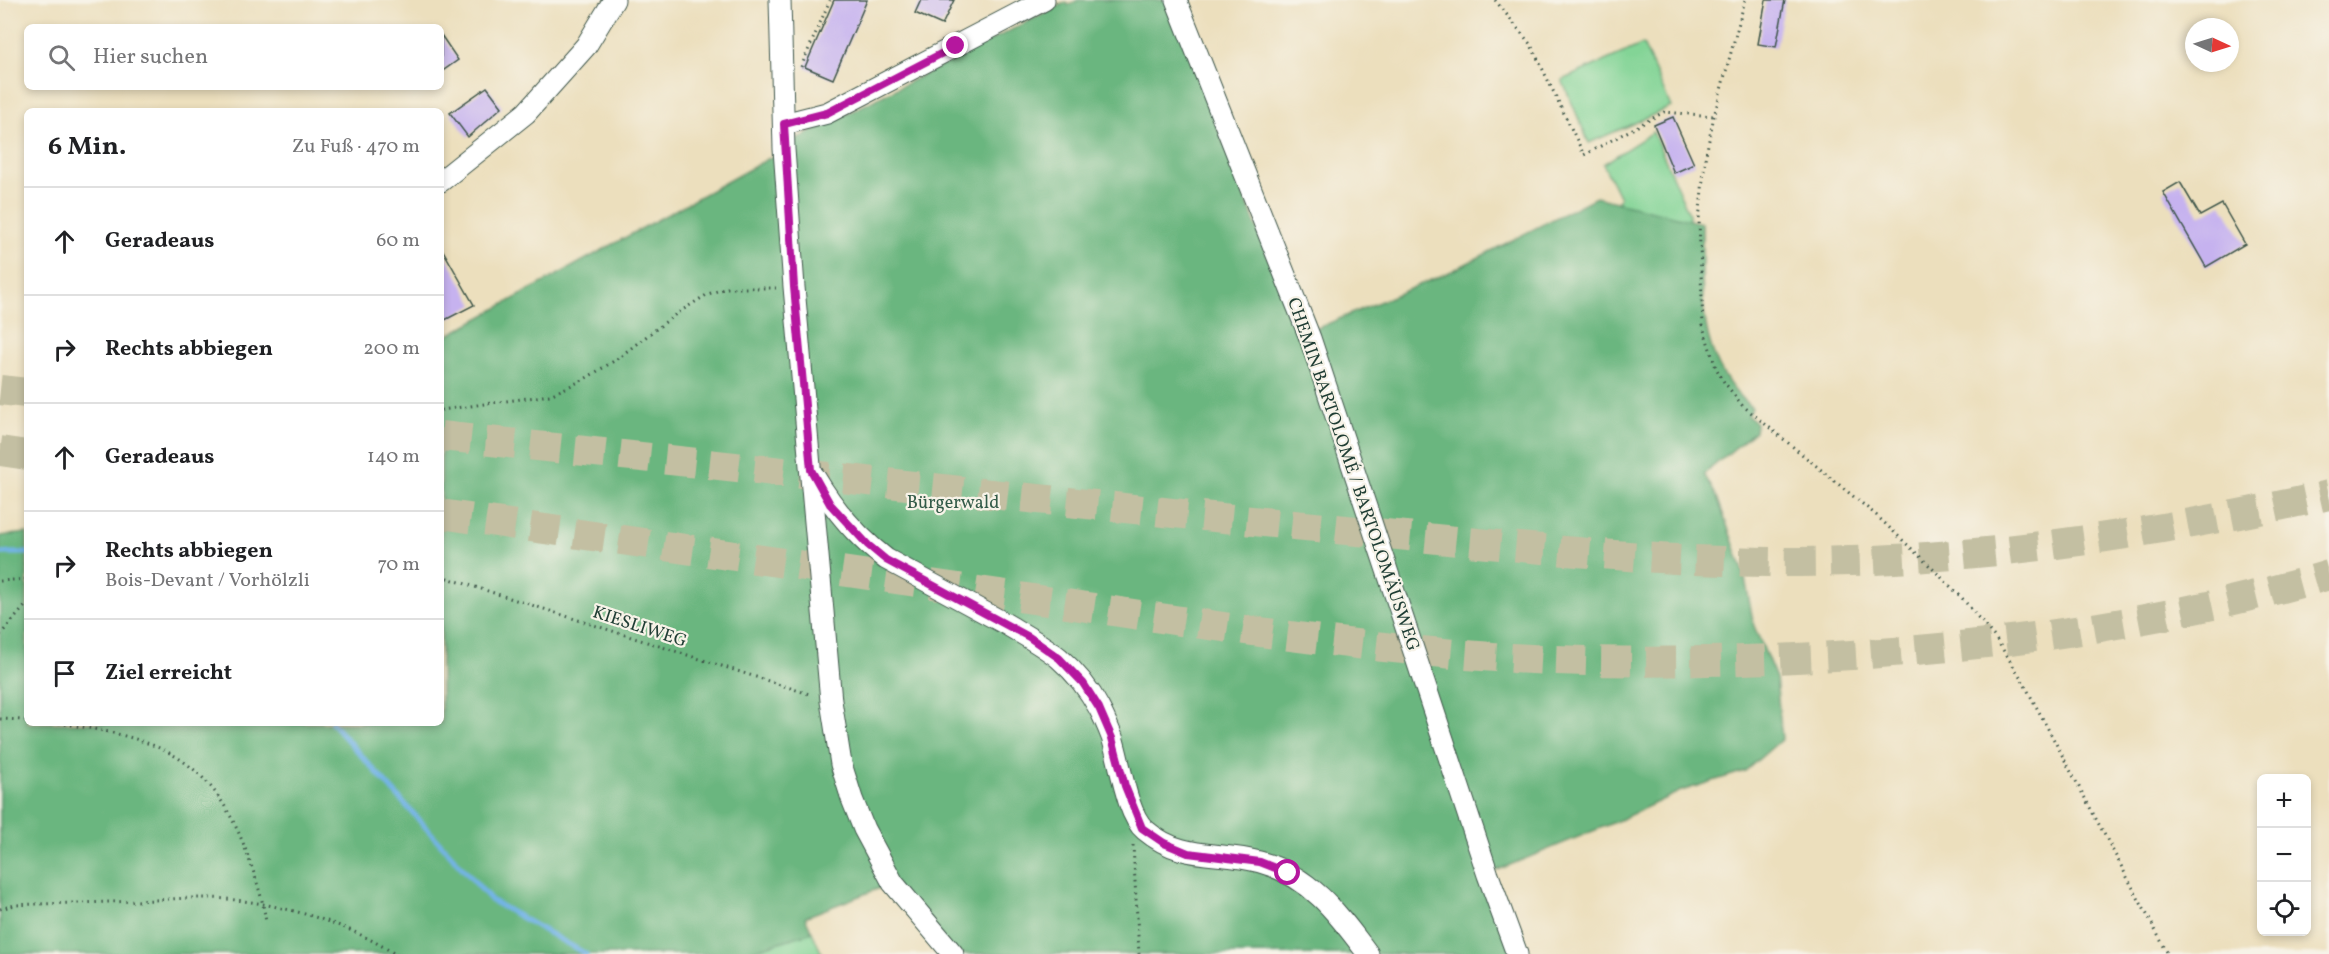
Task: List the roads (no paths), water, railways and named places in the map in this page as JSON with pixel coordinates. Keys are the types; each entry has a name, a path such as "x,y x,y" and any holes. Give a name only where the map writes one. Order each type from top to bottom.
{"street":[{"path":"444,179 526,112 579,55 614,0"},
{"path":"780,0 784,124 794,287 831,701 841,764 864,829 893,883 953,954"},
{"path":"784,124 827,113 1044,0"},
{"name":"CHEMIN BARTOLOMÉ / BARTOLOMÄUSWEG","path":"1176,0 1310,338 1484,863 1517,954"},
{"path":"811,470 830,504 868,545 886,560 1029,637 1059,658 1083,683 1099,708 1112,738 1125,786 1142,828 1164,843 1188,853 1260,862 1288,873 1314,889 1337,912 1368,954"}],"waterway":[{"path":"0,553 24,553"},
{"path":"335,726 492,901 586,954"}],"tunnel":[{"path":"0,390 24,393"},
{"path":"444,436 1457,541 1585,553 1714,561 1867,560 2000,551 2198,522 2329,495"},
{"path":"0,451 24,455"},
{"path":"444,514 1280,635 1466,655 1580,661 1657,662 1842,656 1983,643 2123,623 2192,610 2329,575"}],"park label":[{"name":"Bürgerwald","path":"953,502"}]}
